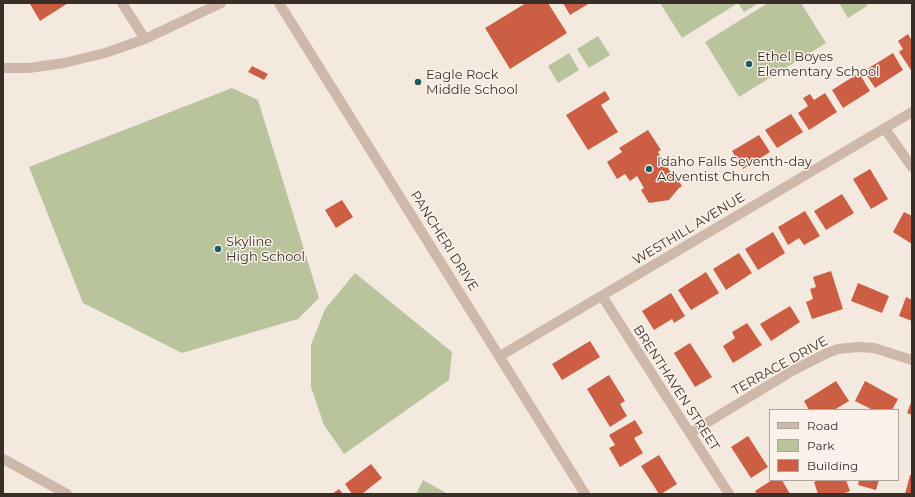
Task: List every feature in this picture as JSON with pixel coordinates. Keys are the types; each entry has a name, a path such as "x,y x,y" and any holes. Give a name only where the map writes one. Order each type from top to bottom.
{"street":[{"path":"122,3 145,39"},
{"path":"3,68 29,68 64,63 104,53 145,39 221,3"},
{"name":"PANCHERI DRIVE","path":"279,3 585,494"},
{"name":"WESTHILL AVENUE","path":"500,356 912,112"},
{"path":"885,128 912,167"},
{"name":"BRENTHAVEN STREET","path":"602,296 729,494"},
{"name":"TERRACE DRIVE","path":"690,433 792,371 826,353 838,349 859,347 874,348 912,360"},
{"path":"3,459 67,494"}],"green space":[{"path":"660,3 738,3 682,38"},
{"path":"738,3 759,3 744,12"},
{"path":"768,3 801,3 826,43 739,97 705,42"},
{"path":"839,3 868,3 867,6 848,18"},
{"path":"598,36 610,55 589,68 577,49"},
{"path":"569,53 579,70 558,83 548,66"},
{"path":"232,88 258,100 319,298 298,319 182,353 83,303 29,167"},
{"path":"355,273 452,352 449,380 344,454 324,425 311,387 311,345 325,309"},
{"path":"423,480 448,494 416,494"}],"building":[{"path":"68,3 40,21 30,4"},
{"path":"526,3 548,3 567,33 510,69 485,28"},
{"path":"563,3 590,3 570,15"},
{"path":"908,34 912,41 911,70 899,52 903,49 898,41"},
{"path":"893,53 903,70 875,88 864,71"},
{"path":"252,66 268,74 264,80 248,72"},
{"path":"859,73 870,91 843,108 832,90"},
{"path":"605,91 610,99 601,105 618,132 588,150 566,115"},
{"path":"825,93 837,112 809,130 798,113 808,106 803,98 810,94 814,100"},
{"path":"791,114 803,132 777,148 765,130"},
{"path":"648,130 661,150 658,152 671,173 673,172 682,186 669,200 649,203 641,190 644,188 637,176 630,181 625,174 617,179 607,162 622,152 619,148"},
{"path":"759,135 770,152 743,169 732,151"},
{"path":"870,169 888,199 871,209 853,179"},
{"path":"842,194 854,213 826,230 814,211"},
{"path":"342,200 353,217 336,228 325,210"},
{"path":"805,211 820,236 804,245 799,238 788,245 778,227"},
{"path":"904,212 912,216 912,244 893,232"},
{"path":"773,232 785,253 758,270 745,249"},
{"path":"739,253 752,273 726,290 713,269"},
{"path":"831,271 843,309 812,319 806,302 813,299 810,289 816,287 813,277"},
{"path":"706,272 719,293 691,310 678,290"},
{"path":"858,283 889,296 882,313 851,301"},
{"path":"671,293 685,316 674,323 672,319 654,330 642,311"},
{"path":"906,297 912,300 912,321 899,316"},
{"path":"790,306 800,322 771,341 760,324"},
{"path":"747,323 762,345 733,363 723,346 735,338 732,332"},
{"path":"590,341 600,357 562,380 552,364"},
{"path":"690,343 712,377 695,387 674,353"},
{"path":"609,375 625,401 620,404 627,416 610,427 587,389"},
{"path":"836,381 849,401 836,409 808,409 804,401"},
{"path":"865,381 898,399 893,409 871,409 855,401"},
{"path":"912,400 912,415 907,413"},
{"path":"635,420 643,433 634,438 643,453 620,467 609,448 615,445 609,435"},
{"path":"748,436 768,467 751,478 731,447"},
{"path":"659,455 677,484 661,494 659,494 641,466"},
{"path":"371,464 382,478 362,494 352,494 345,484"},
{"path":"910,475 912,475 912,494 905,494"},
{"path":"770,481 783,481 790,494 757,494 755,491"},
{"path":"846,481 850,491 842,494 818,494 814,482"},
{"path":"859,481 879,481 876,490 858,485"},
{"path":"339,489 343,494 332,494"}],"place":[{"name":"Ethel Boyes Elementary School","path":"749,64"},
{"name":"Eagle Rock Middle School","path":"418,82"},
{"name":"Idaho Falls Seventh-day Adventist Church","path":"649,169"},
{"name":"Skyline High School","path":"218,249"}]}
